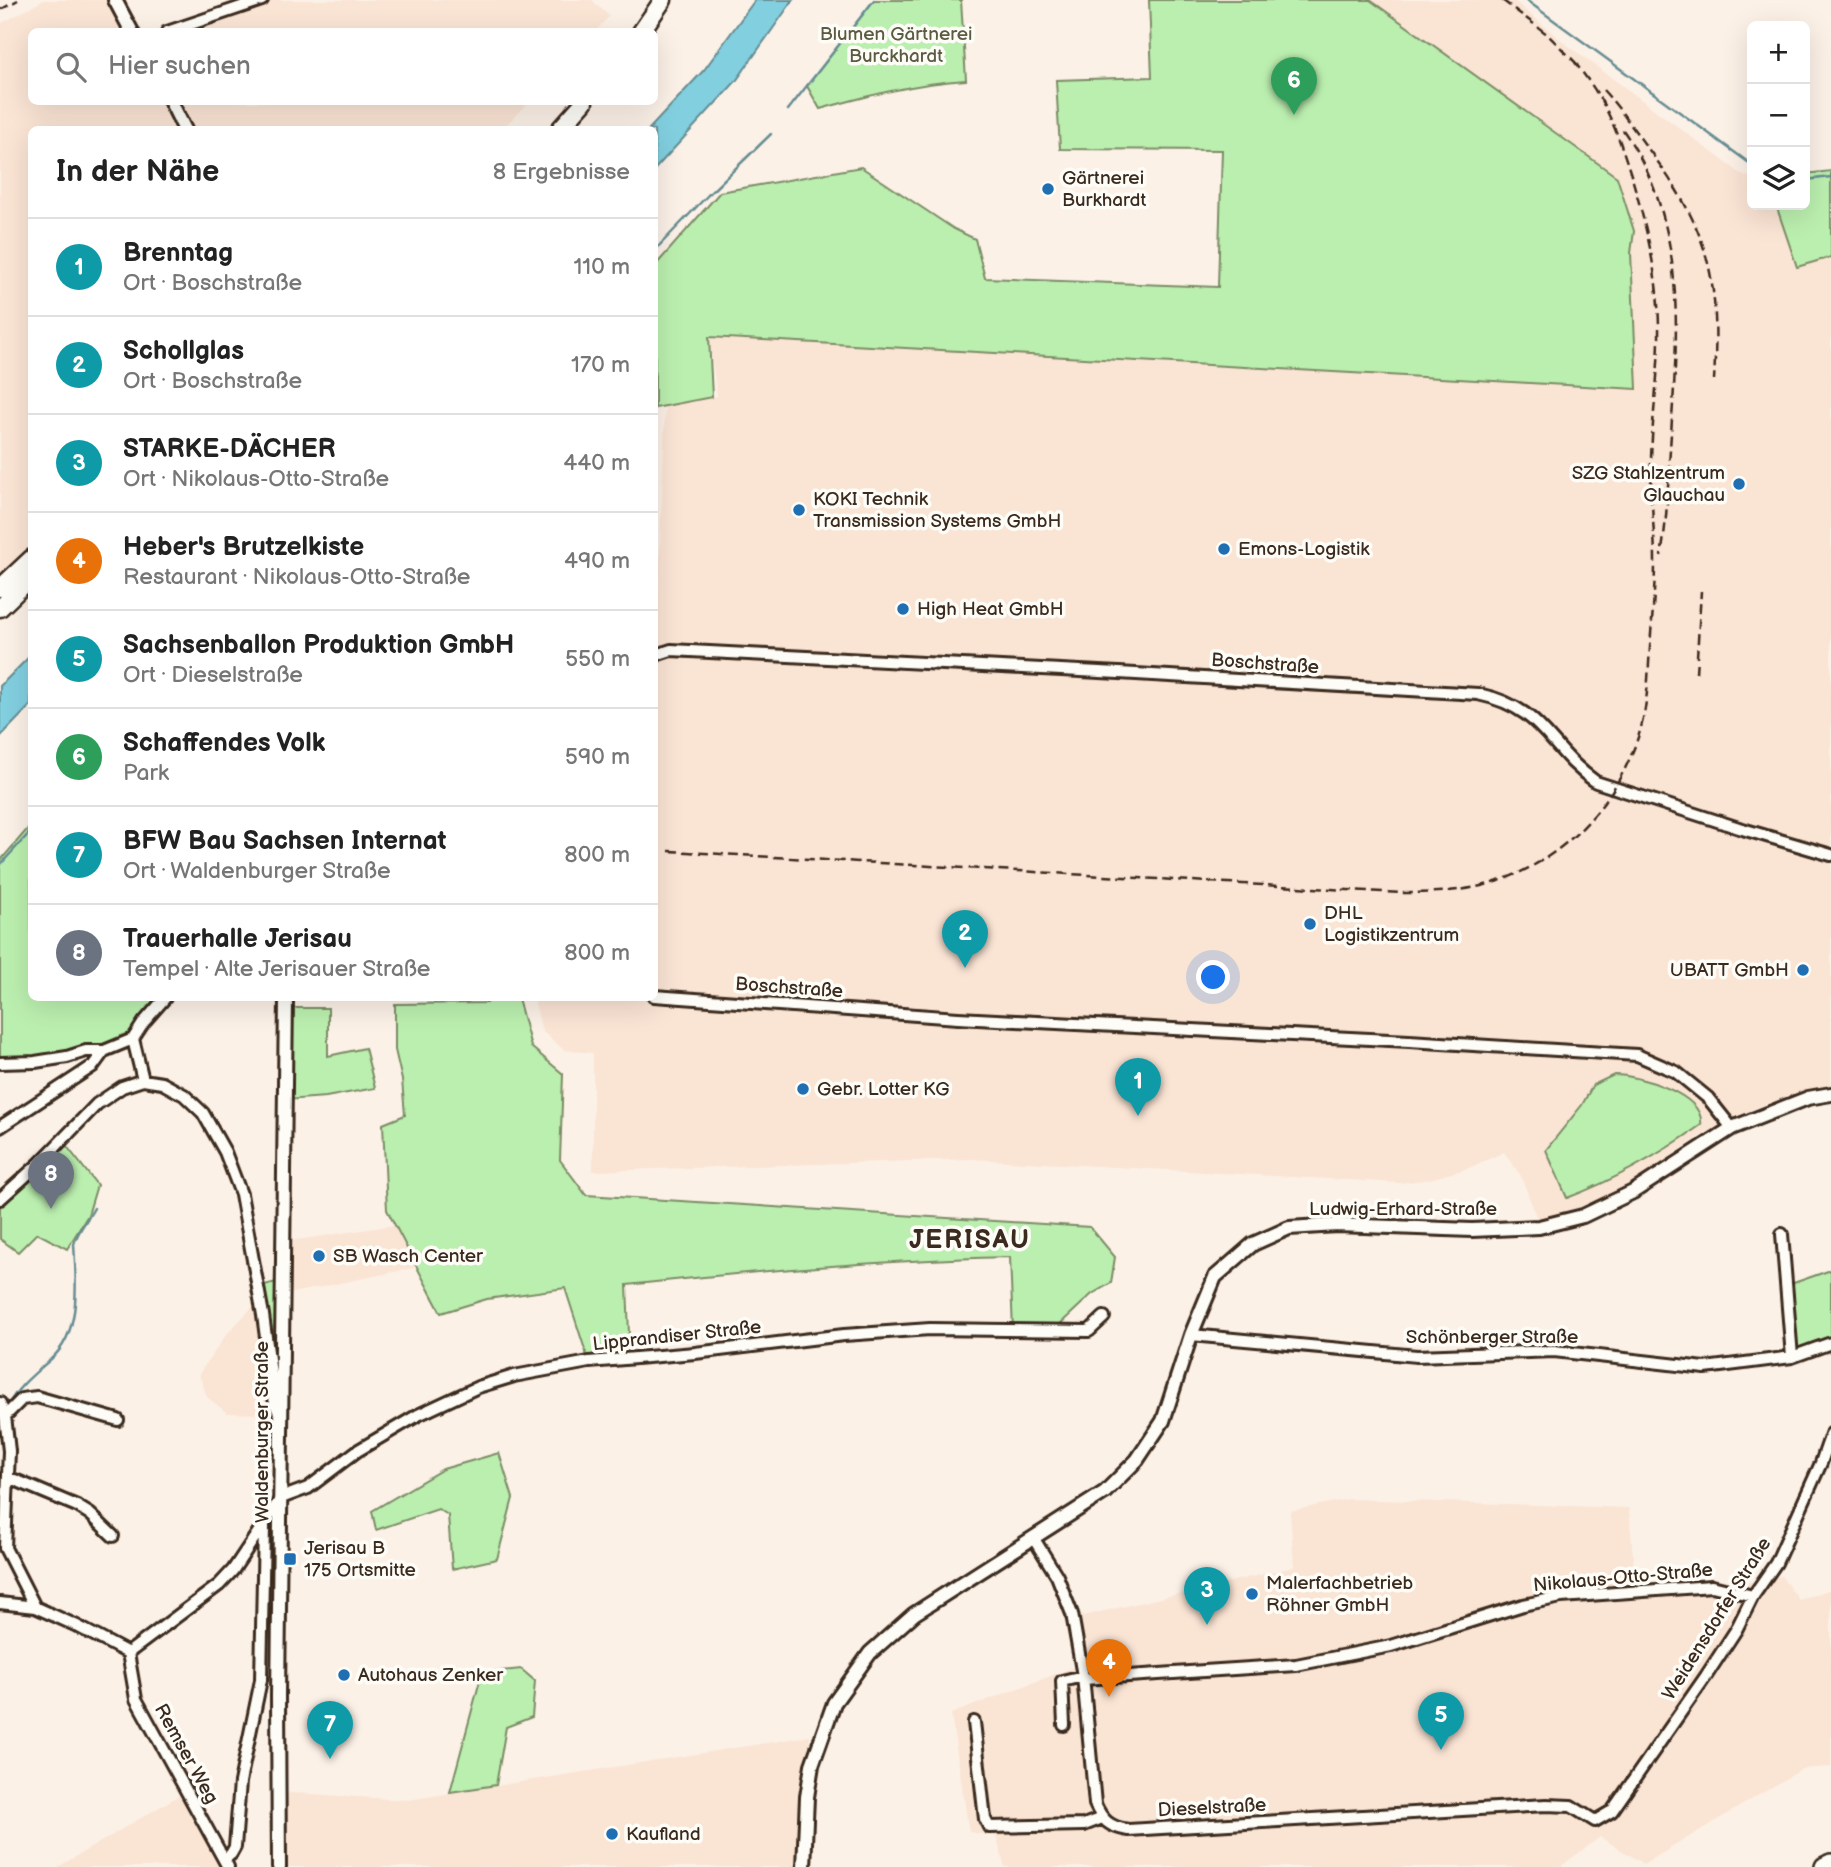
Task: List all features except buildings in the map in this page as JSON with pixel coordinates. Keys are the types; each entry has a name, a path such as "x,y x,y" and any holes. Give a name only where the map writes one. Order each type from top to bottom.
{"highway":[{"path":"1825,1867 1831,1864"}],"main road":[{"path":"644,28 663,0"},
{"path":"563,126 581,105"},
{"path":"0,588 28,562"},
{"path":"0,608 28,581"}],"street":[{"path":"114,0 130,28"},
{"path":"179,28 262,0"},
{"path":"172,105 183,126"},
{"name":"Boschstraße","path":"658,654 671,650 1478,694 1516,706 1552,737 1580,771 1596,782 1831,855"},
{"name":"Boschstraße","path":"658,996 958,1018 1637,1055 1676,1072 1708,1098 1732,1128"},
{"path":"0,1063 35,1062 86,1051 104,1051 133,1039 162,1001"},
{"name":"Waldenburger Straße","path":"279,1867 286,1001"},
{"path":"133,1039 143,1080"},
{"path":"0,1134 3,1132 0,1128 93,1066 104,1051"},
{"path":"0,1199 39,1164 97,1104 122,1087 143,1080 162,1083 184,1095 203,1113 225,1152 241,1194 263,1315 275,1404 281,1418"},
{"name":"Ludwig-Erhard-Straße","path":"804,1867 807,1797 812,1765 834,1703 870,1653 914,1614 1105,1492 1137,1460 1163,1420 1191,1335 1215,1277 1253,1244 1289,1228 1337,1225 1472,1230 1550,1224 1583,1216 1633,1192 1732,1128 1808,1098 1831,1094"},
{"path":"1782,1234 1792,1357"},
{"name":"Lipprandiser Straße","path":"281,1498 308,1488 358,1451 418,1415 478,1387 514,1376 589,1362 695,1353 844,1335 930,1329 1089,1331 1104,1317"},
{"name":"Schönberger Straße","path":"1191,1335 1417,1356 1554,1351 1705,1368 1792,1357 1831,1343"},
{"path":"5,1416 22,1399 37,1397 118,1420"},
{"path":"0,1404 5,1416 9,1451 5,1548 35,1607"},
{"name":"Weidensdorfer Straße","path":"1612,1811 1706,1676 1753,1596 1776,1563 1821,1463 1831,1434"},
{"path":"8,1480 15,1480 77,1506 90,1514 113,1536"},
{"path":"0,1603 35,1607 128,1653 219,1585 233,1570 281,1498"},
{"path":"227,1863 234,1847 240,1782 261,1680 264,1526"},
{"path":"974,1722 985,1819 989,1827 1084,1825 1102,1818 1095,1804 1083,1677 1072,1614 1057,1576 1034,1539"},
{"name":"Nikolaus-Otto-Straße","path":"1083,1677 1296,1665 1391,1646 1523,1605 1561,1597 1712,1586 1753,1596"},
{"name":"Remser Weg","path":"128,1653 136,1699 185,1792 227,1863"},
{"path":"1064,1725 1062,1681 1083,1677"},
{"name":"Dieselstraße","path":"1102,1818 1114,1828 1128,1830 1546,1805 1571,1806 1595,1821 1612,1811"}],"shaded area":[{"path":"44,0 115,0 130,28 28,28 28,105 526,105 505,126 28,126 28,553 0,580 0,24"},
{"path":"268,0 592,0 609,16 598,28 180,28"},
{"path":"1370,0 1513,0 1566,44 1747,176 1747,210 1778,210 1797,267 1831,257 1831,1085 1806,1090 1755,1108 1699,1137 1611,1197 1587,1208 1538,1221 1521,1176 1504,1152 1469,1168 1430,1179 1400,1183 973,1159 593,1171 593,1053 564,1050 542,1031 535,1003 658,1001 658,606 665,406 717,396 709,337 1637,389 1631,253 1634,231 1617,177"},
{"path":"395,1225 418,1267 282,1295 283,1242"},
{"path":"260,1299 281,1418 268,1414 227,1413 207,1397 199,1374 226,1335"},
{"path":"1349,1499 1629,1508 1635,1583 1754,1582 1781,1576 1799,1600 1831,1589 1831,1767 1802,1769 1644,1864 1600,1837 1560,1867 1005,1867 996,1836 969,1832 951,1714 1074,1667 1066,1620 1294,1567 1290,1511"},
{"path":"810,1736 800,1799 799,1867 279,1867 277,1792 408,1800"},
{"path":"185,1792 228,1867 58,1867"}],"green space":[{"name":"Blumen Gärtnerei Burckhardt","path":"874,0 961,0 966,80 911,87 820,109 807,86"},
{"path":"1149,0 1370,0 1617,177 1634,231 1631,253 1637,389 709,337 712,397 658,407 658,263 720,192 861,167 954,229 975,239 985,278 1218,287 1222,150 1060,149 1056,80 1152,77"},
{"path":"1831,171 1831,257 1797,267 1778,210 1810,210 1810,173"},
{"path":"28,828 28,1001 163,1001 133,1039 104,1051 0,1063 0,861"},
{"path":"519,1001 531,1047 563,1074 560,1160 586,1195 1090,1227 1115,1257 1111,1283 1092,1294 1060,1324 1013,1330 1010,1257 818,1267 627,1285 630,1358 589,1362 565,1288 487,1299 441,1313 387,1210 383,1124 405,1115 402,1080 395,1050 395,1004"},
{"path":"286,1008 328,1008 328,1056 365,1048 375,1088 326,1097 285,1100"},
{"path":"1614,1075 1638,1078 1668,1088 1682,1096 1699,1114 1701,1125 1636,1166 1567,1198 1546,1150 1582,1105 1593,1085"},
{"path":"62,1140 97,1185 88,1215 67,1249 37,1233 18,1252 0,1239 0,1199"},
{"path":"1831,1270 1831,1343 1792,1357 1785,1286"},
{"path":"276,1282 276,1351 270,1343 261,1286"},
{"path":"499,1453 513,1498 497,1559 452,1569 448,1515 438,1509 376,1530 372,1511 443,1469"},
{"path":"521,1669 535,1681 532,1717 506,1727 496,1785 450,1792 482,1673"}],"water":[{"path":"755,0 793,0 736,81 658,166 658,126 652,126 704,70"},
{"path":"28,658 28,708 0,737 0,686"}],"waterway":[{"path":"788,110 874,0"},
{"path":"1526,0 1747,161"},
{"path":"658,247 771,134"},
{"path":"1810,179 1831,177"},
{"path":"0,865 28,834"},
{"path":"7,1407 21,1387 61,1348 68,1335 76,1290 74,1244 94,1208"}],"railway":[{"path":"0,10 18,0"},
{"path":"1502,0 1547,34 1579,66"},
{"path":"669,851 1401,893 1443,892 1485,885 1512,876 1561,847 1601,807 1617,783 1630,758 1645,710 1654,583 1651,460 1659,340 1652,258 1632,178 1609,115 1574,61"},
{"path":"1603,90 1667,176 1697,229 1712,282 1715,311 1714,380"},
{"path":"1623,130 1644,165 1658,201 1668,238 1674,277 1675,355 1661,556"},
{"path":"1696,673 1701,591"}],"place":[{"name":"Schaffendes Volk","path":"1294,115"},
{"name":"Gärtnerei Burkhardt","path":"1048,189"},
{"name":"SZG Stahlzentrum Glauchau","path":"1739,484"},
{"name":"KOKI Technik Transmission Systems GmbH","path":"799,510"},
{"name":"Emons-Logistik","path":"1224,549"},
{"name":"High Heat GmbH","path":"903,609"},
{"name":"DHL Logistikzentrum","path":"1310,924"},
{"name":"Schollglas","path":"965,968"},
{"name":"UBATT GmbH","path":"1803,970"},
{"name":"Gebr. Lotter KG","path":"803,1089"},
{"name":"Brenntag","path":"1138,1116"},
{"name":"Trauerhalle Jerisau","path":"51,1209"},
{"name":"SB Wasch Center","path":"319,1256"},
{"name":"Jerisau B 175 Ortsmitte","path":"290,1559"},
{"name":"Malerfachbetrieb Röhner GmbH","path":"1252,1594"},
{"name":"STARKE-DÄCHER","path":"1207,1625"},
{"name":"Autohaus Zenker","path":"344,1675"},
{"name":"Heber's Brutzelkiste","path":"1109,1697"},
{"name":"Sachsenballon Produktion GmbH","path":"1441,1750"},
{"name":"BFW Bau Sachsen Internat","path":"330,1759"},
{"name":"Kaufland","path":"612,1834"}],"district":[{"name":"JERISAU","path":"970,1240"}]}
